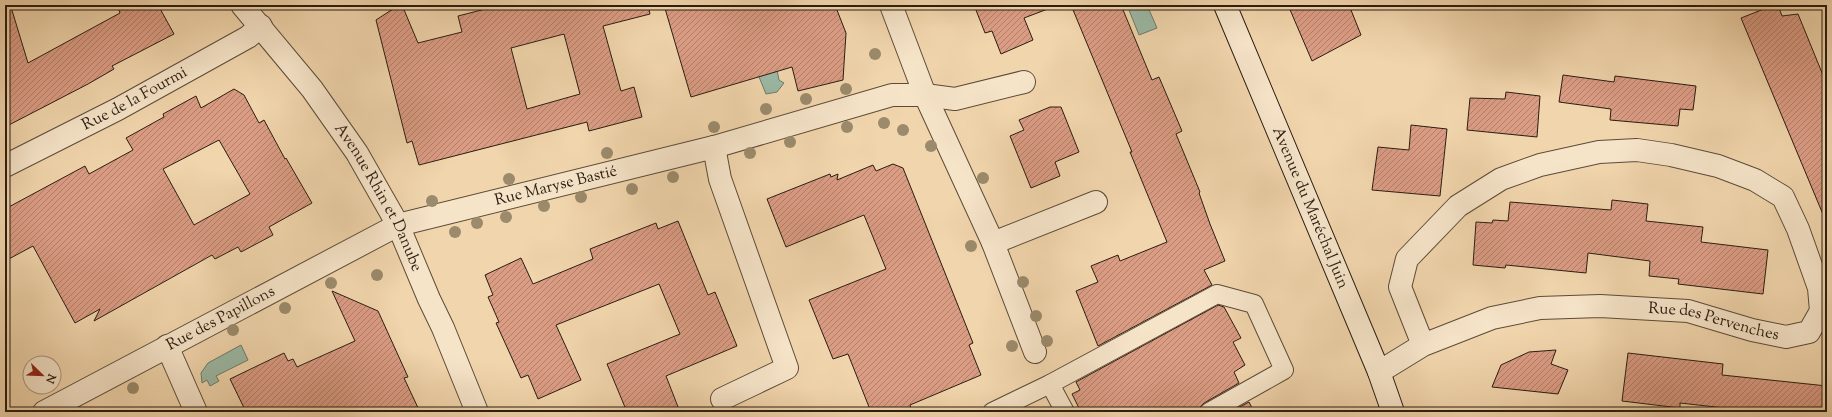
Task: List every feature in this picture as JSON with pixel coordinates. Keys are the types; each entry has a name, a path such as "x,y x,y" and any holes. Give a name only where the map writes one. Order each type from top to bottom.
{"street":[{"name":"Avenue Rhin et Danube","path":"242,5 312,89 357,154 398,225 429,299 443,328 477,412"},
{"path":"890,5 925,95 993,243 1035,352"},
{"name":"Avenue du Maréchal Juin","path":"1225,5 1379,372 1393,412"},
{"name":"Rue de la Fourmi","path":"5,166 118,109 248,37 261,26"},
{"name":"Rue Maryse Bastié","path":"398,225 714,147 892,95 925,95 955,99 1024,82"},
{"path":"714,147 720,179 787,368 722,400"},
{"name":"Rue des Pervenches","path":"1379,372 1423,345 1492,318 1540,308 1600,306 1688,311 1752,330 1786,338 1809,332 1821,311 1819,288 1798,229 1783,197 1755,180 1718,166 1671,155 1637,150 1599,152 1540,165 1500,179 1458,206 1407,259 1400,287 1423,345"},
{"path":"993,243 1096,202"},
{"name":"Rue des Papillons","path":"44,412 398,225"},
{"path":"167,346 196,412"}],"lane":[{"path":"992,412 1050,384 1217,294 1254,304 1284,370 1209,412"},
{"path":"1050,384 1065,412"}],"shaded area":[{"path":"1127,5 1147,5 1157,28 1139,35"},
{"path":"752,60 777,70 779,80 784,83 777,92 766,94"},
{"path":"241,345 248,360 216,376 219,381 210,386 207,380 202,383 201,373 208,363"}],"building":[{"path":"117,5 158,5 174,34 112,66 114,69 88,84 5,127 5,8 11,7 28,63 120,13"},
{"path":"399,5 402,5 418,43 462,32 458,16 501,5 648,5 650,14 603,26 621,91 634,87 642,117 589,131 587,122 419,165 412,141 407,143 376,20","holes":["564,34 580,94 527,109 511,48"]},
{"path":"664,5 835,5 846,33 843,80 798,91 792,67 691,97"},
{"path":"974,5 1053,5 1053,7 1024,18 1033,40 1001,54 992,31 985,33"},
{"path":"1071,5 1121,5 1152,80 1159,77 1182,131 1176,134 1200,192 1199,193 1210,224 1225,261 1204,270 1212,285 1098,346 1076,291 1098,282 1091,266 1118,255 1120,261 1167,242 1130,152 1132,152"},
{"path":"1288,5 1349,5 1361,35 1312,61"},
{"path":"1774,5 1778,5 1782,16 1798,14 1827,85 1827,224 1741,18"},
{"path":"1563,75 1614,82 1615,76 1696,86 1693,110 1680,109 1678,126 1610,120 1611,109 1559,102"},
{"path":"234,89 244,95 259,123 264,120 285,159 286,158 312,203 269,227 273,235 241,252 238,247 215,259 212,255 94,321 100,309 75,323 33,246 5,261 5,209 85,166 89,174 133,150 126,138 164,117 163,114 196,96 201,108","holes":["219,140 250,194 194,225 163,169"]},
{"path":"1506,92 1540,96 1537,137 1467,130 1470,98 1505,99"},
{"path":"1050,107 1061,107 1079,152 1055,162 1060,176 1031,188 1010,136 1024,130 1019,120"},
{"path":"1411,125 1447,129 1440,196 1372,190 1378,147 1409,150"},
{"path":"893,164 903,168 973,343 969,345 981,375 910,405 912,412 871,412 848,354 833,359 809,300 886,269 864,215 786,247 767,199 830,174 831,177 838,174 837,180 873,165 876,171"},
{"path":"1612,200 1648,204 1646,221 1703,227 1701,242 1768,250 1763,294 1678,284 1679,279 1649,276 1650,261 1588,253 1586,273 1506,265 1505,268 1473,265 1476,222 1492,223 1493,220 1508,221 1510,202 1611,210"},
{"path":"678,221 708,295 715,292 737,346 666,376 680,412 627,412 607,364 680,334 659,284 556,325 581,380 538,399 528,375 521,378 496,323 499,322 488,297 493,295 485,275 521,258 533,284 593,259 590,249 656,223 658,229"},
{"path":"332,291 378,311 408,377 404,378 420,412 246,412 230,379 284,353 288,361 293,359 297,367 355,341"},
{"path":"1218,305 1224,307 1241,338 1233,342 1245,365 1234,372 1239,383 1204,403 1200,407 1199,412 1081,412 1072,394 1080,390 1076,382"},
{"path":"1556,350 1551,364 1568,370 1558,394 1492,387 1501,365 1529,352"},
{"path":"1628,353 1723,364 1722,375 1827,386 1827,412 1760,412 1680,403 1680,408 1622,401"},
{"path":"1249,402 1254,412 1230,412"}]}
